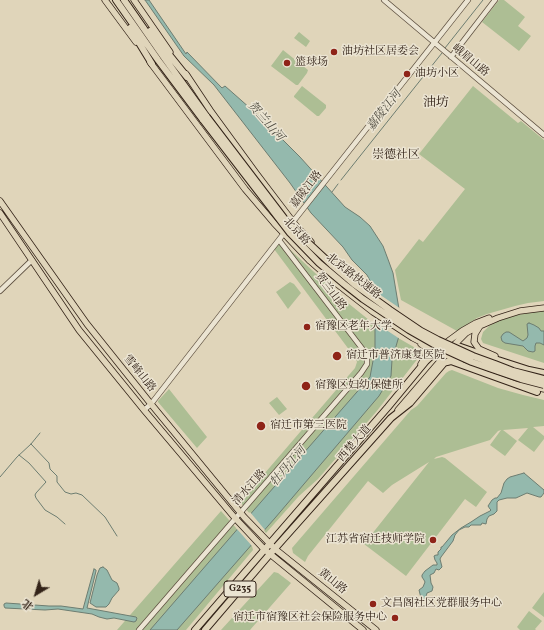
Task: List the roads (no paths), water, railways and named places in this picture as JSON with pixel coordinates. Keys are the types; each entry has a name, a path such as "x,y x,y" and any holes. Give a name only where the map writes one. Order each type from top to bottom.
{"highway":[{"path":"111,0 132,29 152,64"},
{"name":"北京路快速路","path":"116,0 158,60 284,218 333,266 354,284 390,310 421,331 438,340 472,356 495,364 544,376"},
{"name":"北京路快速路","path":"124,0 205,118 290,233 319,263 363,299 409,330 437,346 472,362 521,379 544,385"},
{"path":"128,0 152,34 187,77"},
{"path":"447,342 544,376"},
{"name":"西楚大道","path":"270,544 426,361 447,342"},
{"path":"391,418 410,402 447,362 451,361 541,393"},
{"path":"477,369 517,385"},
{"name":"西楚大道","path":"205,630 270,554 391,418"},
{"name":"G235","path":"195,630 264,549 270,544"}],"main road":[{"name":"北京路","path":"105,0 245,189 284,234 321,271 373,312 413,338 477,369 544,389"},
{"name":"北京路","path":"134,0 210,110 256,173 307,238 339,268 374,297 427,332 447,342"},
{"name":"雪峰山路","path":"0,200 87,324 242,515 275,549"},
{"name":"雪峰山路","path":"0,213 79,330 144,410 237,520 264,549"},
{"name":"西楚大道","path":"447,342 476,323 497,315 527,307 544,307"},
{"name":"西楚大道","path":"391,418 466,333 498,318 544,307"},
{"path":"480,326 474,338 476,346 479,349 512,364"},
{"path":"383,412 426,356 425,347 413,338"},
{"path":"454,345 478,357 544,376"},
{"name":"黄山路","path":"264,549 363,630"},
{"name":"黄山路","path":"275,549 376,630"}],"street":[{"name":"峨眉山路","path":"384,0 544,135"},
{"name":"嘉陵江路","path":"144,410 151,404 468,0"},
{"path":"451,57 495,0"},
{"name":"贺兰山路","path":"279,240 367,356"},
{"path":"0,291 32,260"},
{"name":"清水江路","path":"138,630 209,549 242,515 361,373 367,364 367,356"}],"water":[{"name":"贺兰山河","path":"145,0 149,0 186,54 187,52 222,88 225,86 259,116 300,157 345,207 370,226 383,246 393,273 399,309 399,336 392,360 391,376 379,396 177,630 150,630 370,377 375,350 377,306 376,292 367,275 311,213 290,183 214,85 184,56"},
{"path":"529,323 539,328 541,331 544,331 544,345 536,343 535,351 533,352 528,351 523,346 505,343 502,341 501,337 503,334 509,332 523,341 528,335 527,324"},
{"path":"524,473 544,490 541,497 527,493 516,498 499,500 497,502 497,511 489,516 486,524 482,523 481,525 471,525 459,530 440,559 442,567 439,570 436,569 434,573 430,575 433,587 432,591 427,593 425,600 422,600 419,590 423,587 425,582 422,575 433,565 437,565 434,556 438,555 441,547 461,528 491,510 488,506 492,500 497,498 501,493 507,479"},
{"path":"103,567 107,570 112,580 117,583 119,590 106,607 96,607 90,603 97,575 100,568"},
{"path":"94,569 96,571 87,608 136,617 136,621 134,622 114,618 107,619 92,614 58,609 45,610 5,608 4,606 6,603 61,606 83,609"}],"waterway":[{"name":"嘉陵江河","path":"445,48 483,0"},
{"name":"嘉陵江河","path":"341,180 442,53"},
{"name":"嘉陵江河","path":"332,192 338,184"},
{"path":"0,477 40,433"},
{"path":"31,444 49,463 50,469 57,476 57,482 65,492 82,495 105,517 117,536"},
{"path":"19,455 29,463 46,482 36,493 36,498 45,510 65,524"}],"place":[{"name":"油坊社区居委会","path":"334,52"},
{"name":"篮球场","path":"287,63"},
{"name":"油坊小区","path":"407,74"},
{"name":"宿豫区老年大学","path":"307,327"},
{"name":"宿迁市普济康复医院","path":"337,356"},
{"name":"宿豫区妇幼保健所","path":"306,386"},
{"name":"宿迁市第三医院","path":"261,426"},
{"name":"江苏省宿迁技师学院","path":"433,540"},
{"name":"文昌阁社区党群服务中心","path":"373,604"},
{"name":"宿迁市宿豫区社会保险服务中心","path":"395,618"}],"district":[{"name":"油坊","path":"436,104"},
{"name":"崇德社区","path":"396,156"}],"water label":[{"name":"牡丹江河","path":"289,467"}]}
